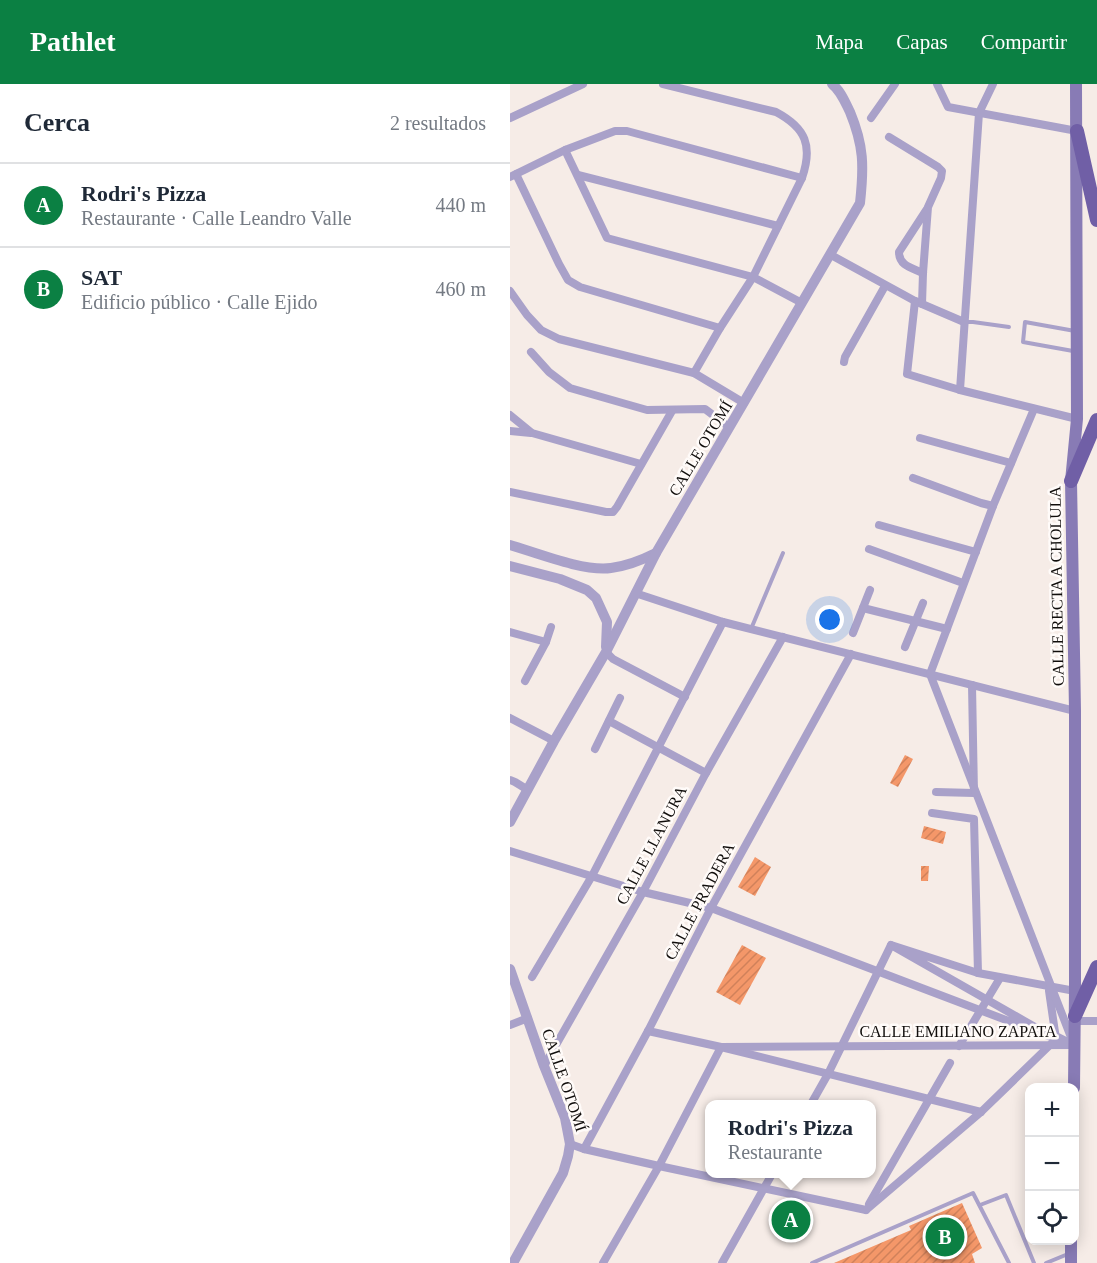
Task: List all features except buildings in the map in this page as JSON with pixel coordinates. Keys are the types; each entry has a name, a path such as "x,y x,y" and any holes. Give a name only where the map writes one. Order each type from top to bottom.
{"main road":[{"name":"CALLE RECTA A CHOLULA","path":"1074,1083 1072,1022 1075,992 1075,711 1071,481 1077,419 1076,84"},
{"path":"1077,131 1097,220"},
{"path":"1071,481 1097,420"},
{"path":"1072,1022 1097,967"}],"street":[{"path":"510,118 583,84"},
{"path":"663,84 776,112 791,120 807,145 808,162 802,178 753,277 694,373"},
{"name":"CALLE OTOMÍ","path":"510,822 606,652 656,553 860,203 863,177 862,152 856,127 847,105 832,84"},
{"path":"871,118 895,84"},
{"path":"938,84 948,107 1077,131"},
{"path":"960,390 979,113 992,84"},
{"path":"720,328 580,287 568,280 513,175 566,150 615,131 627,131 802,178"},
{"path":"889,137 942,171 928,207 899,252 899,259 902,263 923,273"},
{"path":"566,150 607,238 753,277 802,303"},
{"path":"578,175 778,226"},
{"path":"928,207 923,273 906,374 1077,419"},
{"path":"831,255 885,286 964,322"},
{"path":"844,362 885,286"},
{"path":"510,291 541,330 559,339 694,373 744,403"},
{"path":"531,352 549,372 570,388 647,410 705,409 729,427"},
{"path":"930,674 993,506 1034,409"},
{"path":"510,492 613,512 672,411"},
{"path":"510,415 532,433"},
{"path":"510,431 532,433 641,464"},
{"path":"920,438 1011,463"},
{"path":"913,478 993,506"},
{"path":"879,525 976,552"},
{"path":"510,545 579,566 594,568 610,568 637,562 656,553"},
{"path":"869,549 963,583"},
{"path":"510,566 560,579 587,590 596,598 607,622 606,652 613,659 685,697"},
{"path":"853,633 870,590"},
{"path":"635,593 723,622 1075,711"},
{"path":"905,647 923,603"},
{"path":"863,608 947,629"},
{"path":"532,977 592,876 723,622"},
{"path":"525,681 552,627"},
{"path":"510,632 546,642"},
{"name":"CALLE LLANURA","path":"544,1066 644,892 706,773 783,637"},
{"name":"CALLE PRADERA","path":"584,1149 711,908 851,654"},
{"name":"CALLE EMILIANO ZAPATA","path":"930,674 1050,987 1072,1022"},
{"path":"936,792 974,790 972,685"},
{"path":"595,749 621,698"},
{"path":"510,718 554,741"},
{"path":"609,721 706,773"},
{"path":"510,780 528,790"},
{"path":"932,813 974,819 978,973"},
{"path":"510,851 644,892 711,908 1057,1038"},
{"path":"891,945 978,973 1075,992"},
{"path":"813,1100 842,1047 891,945"},
{"path":"891,945 1074,1046"},
{"name":"CALLE OTOMÍ","path":"510,969 565,1118 570,1144 563,1173 513,1263"},
{"path":"959,1046 1000,978"},
{"path":"1050,987 1057,1038"},
{"path":"510,1025 528,1018"},
{"path":"866,1210 981,1112 1072,1022 1097,1021"},
{"path":"648,1031 981,1112"},
{"name":"CALLE EMILIANO ZAPATA","path":"721,1047 1074,1046"},
{"path":"603,1263 659,1166 721,1047"},
{"path":"866,1210 950,1063"},
{"path":"570,1144 705,1176"},
{"path":"716,1178 866,1210"},
{"path":"722,1263 769,1178"}],"lane":[{"path":"964,322 1009,327"},
{"path":"1077,332 1025,322 1023,342 1077,352"},
{"path":"751,629 783,553"},
{"path":"812,1263 973,1193 1009,1263"},
{"path":"980,1205 1006,1195 1034,1263"},
{"path":"1046,1263 1071,1252"}],"place":[{"name":"Rodri's Pizza","path":"791,1220"},
{"name":"SAT","path":"945,1237"}]}
